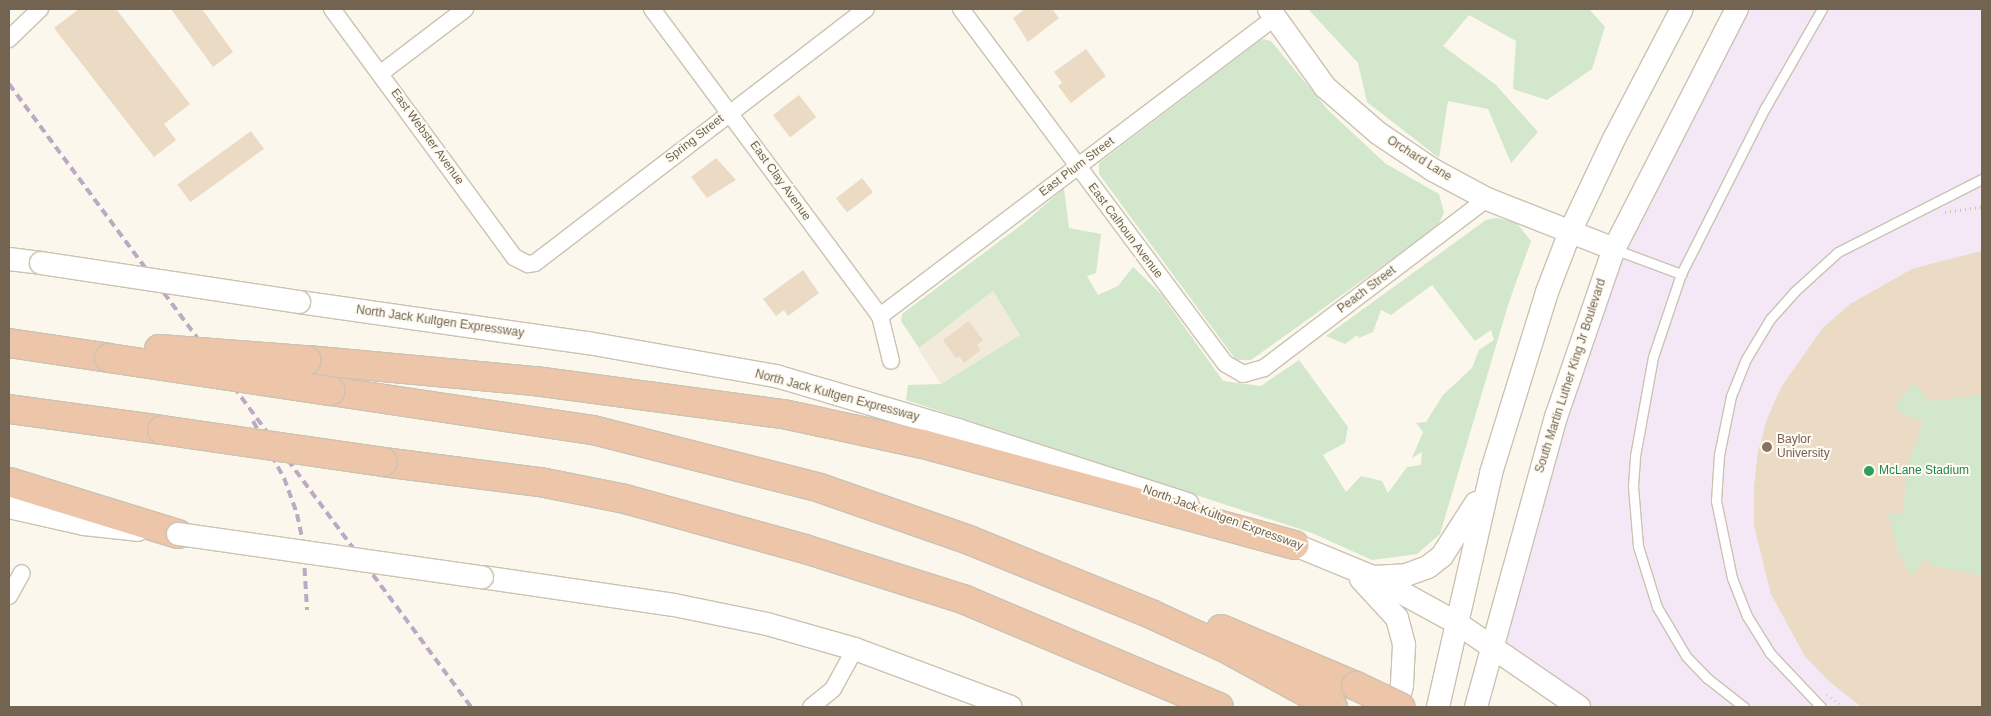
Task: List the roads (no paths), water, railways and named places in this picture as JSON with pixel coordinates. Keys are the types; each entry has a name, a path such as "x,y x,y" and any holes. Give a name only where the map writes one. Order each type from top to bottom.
{"highway":[{"path":"9,338 105,352 330,391 522,419 620,437 820,488 1142,599 1356,686 1398,707"},
{"path":"9,343 105,352 307,360 544,382 783,414 923,444 1294,544"},
{"path":"9,409 383,462 540,482 684,514 963,599 1220,707"},
{"path":"9,482 178,534"},
{"path":"969,540 1184,629 1333,707"},
{"path":"1174,687 1193,707"}],"main road":[{"path":"1438,707 1492,473 1523,365 1570,232 1615,137 1682,9"},
{"name":"South Martin Luther King Jr Boulevard","path":"1476,707 1556,417 1614,249 1737,9"},
{"name":"Orchard Lane","path":"1272,13 1325,87 1378,133 1433,170 1487,199 1614,249"},
{"name":"North Jack Kultgen Expressway","path":"9,259 588,343 776,376 1083,469 1182,502 1322,555 1373,577 1457,623 1492,645 1579,707"},
{"path":"1373,577 1406,575 1428,568 1442,556 1492,473"},
{"path":"9,507 84,524 178,534 674,605 767,624 855,649 1010,707"},
{"path":"1322,555 1354,573 1375,591 1397,618 1404,645 1402,685 1398,707"}],"street":[{"path":"9,39 40,9"},
{"name":"East Webster Avenue","path":"332,9 381,73 514,257 524,263"},
{"path":"381,73 465,9"},
{"name":"East Clay Avenue","path":"652,9 880,316 890,361"},
{"name":"Spring Street","path":"524,263 535,263 866,9"},
{"name":"East Calhoun Avenue","path":"960,9 1226,364 1243,374"},
{"name":"East Plum Street","path":"880,316 1077,167 1272,13"},
{"name":"Peach Street","path":"1243,374 1264,368 1487,199"},
{"path":"9,596 22,573"},
{"path":"811,707 833,689 855,649"}],"lane":[{"path":"1744,707 1707,678 1686,656 1657,607 1638,546 1633,486 1636,450 1653,357 1681,274 1764,108 1822,9"},
{"path":"1821,707 1770,653 1747,616 1730,571 1716,501 1719,455 1731,396 1746,359 1770,319 1794,292 1838,252 1982,179"},
{"path":"1614,249 1681,274"}],"railway":[{"path":"9,84 471,707"},
{"path":"253,421 284,478 297,514 303,542 307,610"}],"place":[{"name":"Baylor University","path":"1767,447"},
{"name":"McLane Stadium","path":"1869,471"}]}
